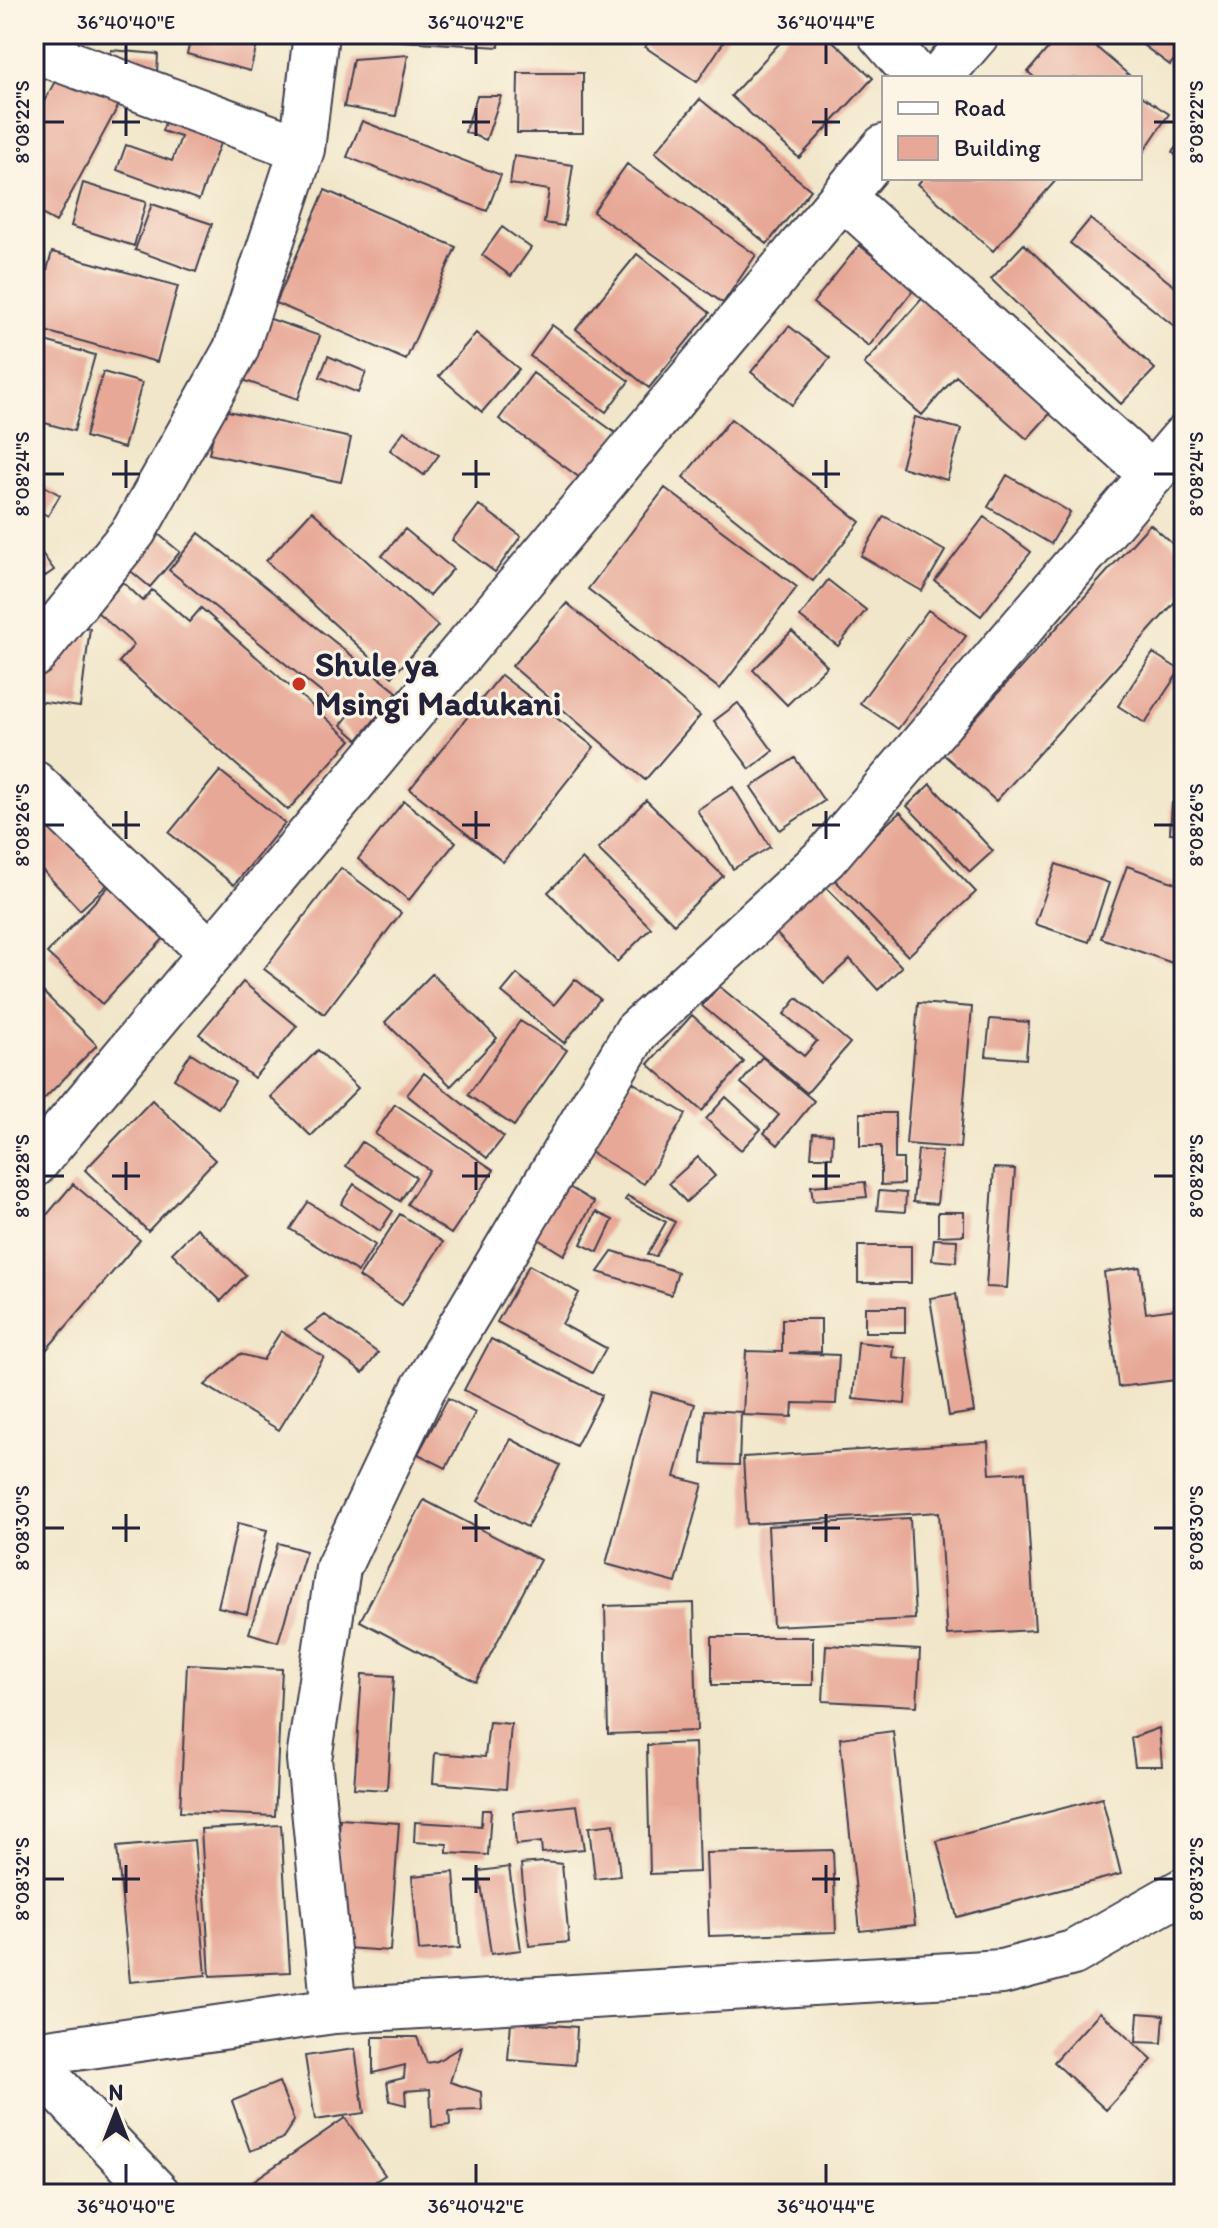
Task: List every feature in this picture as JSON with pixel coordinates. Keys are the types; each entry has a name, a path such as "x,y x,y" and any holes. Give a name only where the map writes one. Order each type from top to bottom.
{"street":[{"path":"34,655 134,531 236,349 302,149 316,34"},
{"path":"880,34 916,76"},
{"path":"941,76 977,34"},
{"path":"34,50 302,149"},
{"path":"34,1165 882,150"},
{"path":"844,198 1152,475"},
{"path":"334,2011 309,1759 338,1568 423,1389 636,1032 826,857 1184,437"},
{"path":"34,783 211,953"},
{"path":"34,2054 334,2011 1002,1972 1073,1953 1184,1890"},
{"path":"34,2063 158,2194"}],"building":[{"path":"192,34 260,34 250,71 187,54"},
{"path":"386,34 500,34 499,47 386,40"},
{"path":"654,34 729,34 697,82 645,47"},
{"path":"788,34 825,34 873,78 799,158 731,96"},
{"path":"1060,34 1081,34 1130,76 1033,76 1028,72"},
{"path":"1128,34 1184,34 1184,47 1170,65"},
{"path":"111,50 158,54 157,73 109,69"},
{"path":"408,55 396,116 344,107 353,59"},
{"path":"62,68 122,99 56,222 34,210 34,121"},
{"path":"518,73 583,73 583,133 517,133"},
{"path":"477,96 501,96 486,140 465,132"},
{"path":"1142,96 1169,114 1142,154"},
{"path":"700,99 811,190 767,244 655,152"},
{"path":"171,107 226,127 199,200 117,170 126,145 172,161 181,137 162,131"},
{"path":"362,121 501,175 487,211 347,157"},
{"path":"1184,138 1184,163 1172,152"},
{"path":"514,156 573,165 564,226 544,223 549,190 510,184"},
{"path":"627,164 756,255 723,303 593,212"},
{"path":"921,180 1056,180 993,251 918,184"},
{"path":"83,183 146,202 134,246 71,226"},
{"path":"325,190 456,247 406,360 276,303"},
{"path":"152,204 212,224 196,272 135,250"},
{"path":"1090,219 1184,294 1184,334 1070,243"},
{"path":"502,227 531,248 511,276 482,255"},
{"path":"1024,244 1155,369 1121,404 991,279"},
{"path":"859,245 915,288 869,346 813,303"},
{"path":"52,252 178,286 157,362 34,328 34,317"},
{"path":"637,254 710,313 649,388 576,329"},
{"path":"927,293 1056,407 1027,439 956,376 922,415 864,364"},
{"path":"256,314 320,336 298,399 234,377"},
{"path":"552,325 629,381 606,412 530,356"},
{"path":"789,326 830,358 792,405 751,372"},
{"path":"476,333 519,369 482,412 439,376"},
{"path":"34,338 95,355 74,431 34,420"},
{"path":"328,356 366,372 358,393 320,377"},
{"path":"103,372 142,383 124,448 85,437"},
{"path":"533,373 617,434 583,480 499,419"},
{"path":"219,409 351,438 341,482 209,454"},
{"path":"915,417 961,429 947,480 901,467"},
{"path":"731,419 860,522 813,581 683,477"},
{"path":"404,431 439,455 424,475 390,450"},
{"path":"1007,475 1070,512 1051,544 988,507"},
{"path":"34,480 60,495 48,516 34,508"},
{"path":"665,488 797,587 720,689 588,589"},
{"path":"479,505 521,536 495,572 452,540"},
{"path":"312,511 438,626 392,677 266,561"},
{"path":"884,516 945,551 922,591 861,556"},
{"path":"984,517 1031,552 981,616 935,581"},
{"path":"1150,524 1184,554 1184,592 996,801 943,754"},
{"path":"405,529 453,569 429,596 382,556"},
{"path":"157,533 180,552 150,587 127,568"},
{"path":"199,533 397,692 358,740 341,725 349,715 169,570"},
{"path":"34,542 54,570 34,584"},
{"path":"828,580 866,610 838,646 800,617"},
{"path":"123,582 143,601 152,590 189,622 201,608 351,740 288,810 119,662 134,645 97,612"},
{"path":"567,603 700,716 645,780 512,666"},
{"path":"928,610 966,636 898,729 860,703"},
{"path":"47,622 90,628 80,707 37,701"},
{"path":"792,631 827,666 787,705 753,670"},
{"path":"1153,653 1180,670 1145,723 1118,706"},
{"path":"501,675 594,747 503,862 410,789"},
{"path":"738,703 773,751 750,769 714,721"},
{"path":"795,758 824,801 780,830 751,787"},
{"path":"220,771 285,823 234,885 169,833"},
{"path":"930,784 993,851 970,872 907,806"},
{"path":"733,787 770,847 733,869 697,810"},
{"path":"646,800 723,876 674,924 598,849"},
{"path":"404,801 456,842 409,900 358,859"},
{"path":"1172,803 1184,804 1184,834 1170,833"},
{"path":"900,812 976,892 908,956 831,876"},
{"path":"46,819 107,885 80,910 34,861 34,830"},
{"path":"582,859 651,928 617,962 548,892"},
{"path":"1056,864 1109,883 1089,942 1035,924"},
{"path":"1127,866 1184,886 1184,967 1101,938"},
{"path":"341,868 401,913 324,1014 264,969"},
{"path":"819,880 902,967 878,990 850,959 824,983 769,926"},
{"path":"112,883 167,935 102,1004 47,953"},
{"path":"432,974 497,1038 451,1086 385,1022"},
{"path":"517,974 554,1005 575,979 600,999 564,1043 502,992"},
{"path":"243,982 297,1026 254,1078 199,1034"},
{"path":"36,985 97,1045 43,1100 34,1091"},
{"path":"719,986 804,1056 817,1041 784,1014 797,998 850,1043 807,1093 702,1006"},
{"path":"918,1003 972,1007 960,1148 906,1144"},
{"path":"692,1015 744,1062 702,1111 648,1064"},
{"path":"990,1019 1029,1022 1026,1059 986,1056"},
{"path":"520,1021 567,1050 514,1126 468,1095"},
{"path":"318,1050 358,1088 311,1136 271,1097"},
{"path":"191,1053 235,1082 218,1108 174,1079"},
{"path":"762,1057 814,1101 778,1145 764,1133 779,1115 741,1083"},
{"path":"424,1073 504,1137 487,1158 407,1095"},
{"path":"632,1082 686,1114 644,1184 590,1152"},
{"path":"726,1097 761,1129 741,1150 706,1119"},
{"path":"152,1100 215,1160 148,1231 85,1170"},
{"path":"395,1104 494,1170 451,1234 407,1204 429,1170 375,1134"},
{"path":"860,1113 895,1113 895,1159 903,1159 903,1184 881,1185 881,1146 860,1146"},
{"path":"813,1133 833,1134 832,1157 811,1157"},
{"path":"362,1142 416,1177 400,1201 346,1166"},
{"path":"918,1150 942,1152 937,1204 913,1202"},
{"path":"698,1157 715,1176 686,1202 669,1183"},
{"path":"994,1168 1015,1169 1007,1288 986,1287"},
{"path":"865,1182 867,1197 813,1201 811,1186"},
{"path":"73,1184 140,1240 41,1356 34,1350 34,1230"},
{"path":"354,1184 393,1211 380,1231 341,1204"},
{"path":"564,1184 594,1202 564,1255 533,1236"},
{"path":"879,1191 906,1193 905,1212 877,1210"},
{"path":"628,1196 675,1222 656,1256 647,1255 666,1222 625,1200"},
{"path":"308,1202 375,1245 358,1272 290,1229"},
{"path":"596,1212 613,1220 598,1252 581,1244"},
{"path":"938,1212 964,1212 964,1235 938,1236"},
{"path":"400,1214 443,1242 402,1305 359,1277"},
{"path":"197,1228 246,1275 221,1301 172,1253"},
{"path":"934,1239 957,1240 956,1262 932,1260"},
{"path":"858,1246 911,1246 911,1283 858,1283"},
{"path":"613,1251 678,1272 671,1295 598,1272"},
{"path":"529,1265 579,1293 562,1324 606,1348 592,1373 497,1322"},
{"path":"1140,1267 1146,1313 1184,1308 1184,1379 1118,1387 1104,1272"},
{"path":"956,1294 974,1412 949,1416 930,1298"},
{"path":"865,1307 905,1307 905,1332 865,1332"},
{"path":"325,1315 378,1353 363,1373 305,1330"},
{"path":"782,1319 821,1319 821,1352 789,1353 839,1355 836,1404 793,1403 792,1417 743,1415 746,1351 782,1352"},
{"path":"281,1331 324,1357 279,1430 205,1385 240,1354 263,1360"},
{"path":"491,1339 602,1395 576,1446 464,1390"},
{"path":"858,1342 893,1346 892,1357 908,1359 905,1404 853,1399"},
{"path":"652,1392 695,1404 675,1477 703,1484 676,1583 606,1564"},
{"path":"448,1398 475,1413 446,1468 418,1454"},
{"path":"705,1410 741,1412 739,1465 702,1464"},
{"path":"511,1439 560,1465 527,1527 478,1501"},
{"path":"988,1442 990,1474 1025,1472 1035,1630 947,1635 939,1512 747,1524 743,1457"},
{"path":"424,1500 540,1560 476,1682 360,1621"},
{"path":"910,1518 915,1619 773,1626 768,1526"},
{"path":"238,1523 267,1530 247,1614 218,1607"},
{"path":"278,1543 306,1551 278,1642 249,1633"},
{"path":"694,1603 697,1731 608,1734 605,1606"},
{"path":"712,1637 813,1637 813,1685 712,1685"},
{"path":"826,1645 920,1650 917,1706 823,1701"},
{"path":"187,1664 282,1669 275,1816 180,1812"},
{"path":"362,1674 394,1676 387,1790 354,1788"},
{"path":"489,1722 511,1724 506,1789 433,1783 435,1753 485,1757"},
{"path":"1159,1728 1162,1766 1135,1766 1131,1738"},
{"path":"893,1731 915,1925 860,1931 840,1738"},
{"path":"695,1743 699,1872 650,1874 647,1745"},
{"path":"1102,1798 1121,1874 957,1917 937,1841"},
{"path":"577,1805 584,1849 542,1853 541,1842 516,1845 513,1812"},
{"path":"482,1810 491,1810 488,1855 447,1853 447,1844 414,1842 415,1822 481,1826"},
{"path":"340,1819 399,1823 390,1951 331,1947"},
{"path":"614,1824 620,1876 595,1879 589,1827"},
{"path":"281,1825 290,1972 210,1976 201,1829"},
{"path":"194,1840 206,1975 130,1982 117,1847"},
{"path":"833,1850 836,1932 709,1936 706,1853"},
{"path":"521,1864 562,1864 569,1942 529,1946"},
{"path":"509,1867 521,1950 491,1954 479,1871"},
{"path":"454,1872 460,1948 419,1951 412,1876"},
{"path":"1100,2012 1152,2060 1106,2110 1054,2062"},
{"path":"1138,2013 1164,2015 1162,2043 1136,2042"},
{"path":"511,2022 577,2027 575,2065 508,2060"},
{"path":"373,2037 417,2037 427,2063 437,2061 461,2047 450,2082 481,2092 482,2110 449,2111 450,2125 432,2127 430,2089 405,2091 406,2105 390,2101 387,2082 404,2078 405,2065 373,2073"},
{"path":"355,2049 364,2113 315,2120 305,2056"},
{"path":"279,2082 294,2121 282,2139 250,2151 232,2101"},
{"path":"345,2118 385,2175 356,2194 234,2194"}],"place":[{"name":"Shule ya Msingi Madukani","path":"299,684"}]}
